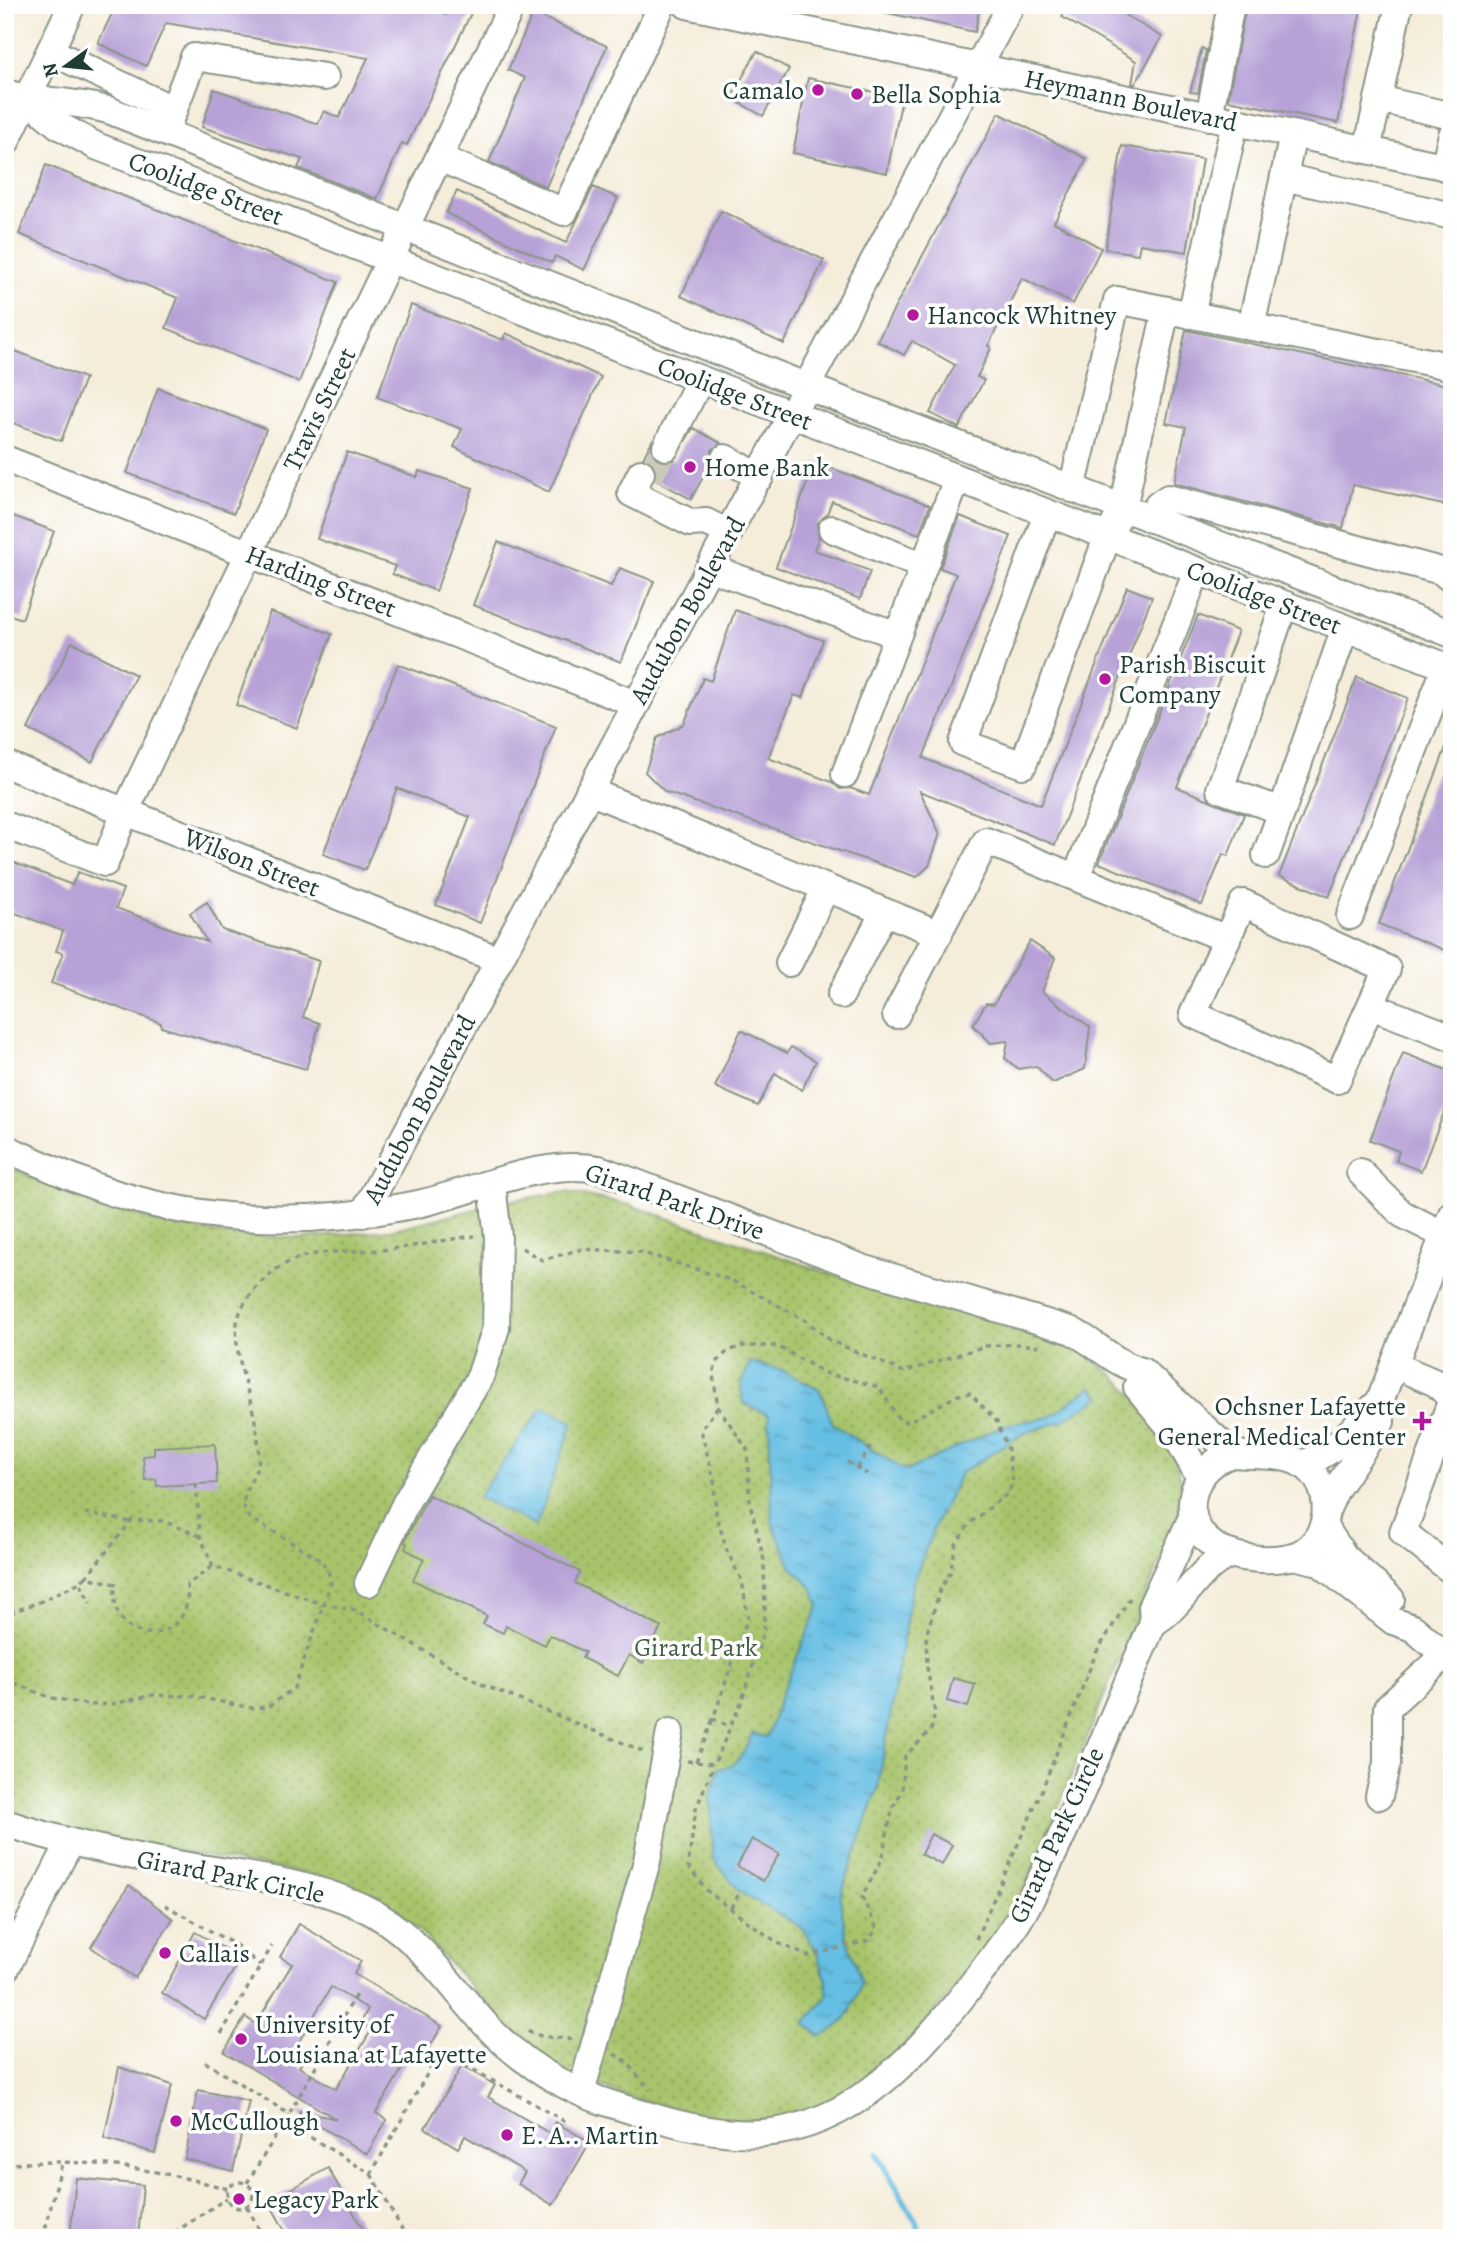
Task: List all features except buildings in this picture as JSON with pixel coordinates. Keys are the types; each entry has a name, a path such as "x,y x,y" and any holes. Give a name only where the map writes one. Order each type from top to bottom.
{"street":[{"path":"5,144 16,96 50,51 72,5"},
{"name":"Travis Street","path":"5,825 105,863 125,812 512,5"},
{"path":"440,158 564,212 663,5"},
{"name":"Heymann Boulevard","path":"687,5 1448,168"},
{"name":"Audubon Boulevard","path":"363,1214 1011,5"},
{"path":"1209,117 1231,5"},
{"path":"1367,150 1399,5"},
{"path":"50,51 169,121 194,57 325,78"},
{"name":"Coolidge Street","path":"16,96 89,104 169,121 408,226 808,387 1452,634"},
{"name":"Coolidge Street","path":"16,96 58,125 96,146 391,260 696,389 793,416 1449,668"},
{"path":"1378,99 1452,116"},
{"path":"1047,514 963,743 1023,765 1107,538 1123,508 1236,122"},
{"path":"1251,327 1293,135"},
{"path":"1448,168 1452,135"},
{"path":"1284,177 1452,216"},
{"path":"1072,489 1117,300 1449,366"},
{"path":"666,447 670,419 696,389"},
{"path":"725,458 760,477"},
{"name":"Harding Street","path":"5,459 636,704"},
{"path":"845,774 957,479"},
{"path":"647,486 691,523 706,522 729,533"},
{"path":"1150,519 1158,505 1168,498 1441,572 1452,580"},
{"path":"832,529 923,566"},
{"path":"710,568 897,635"},
{"path":"1076,877 1197,571"},
{"path":"1282,810 1220,789 1284,605"},
{"path":"1266,856 1345,628"},
{"path":"1350,916 1440,717 1449,668"},
{"name":"Wilson Street","path":"5,764 499,960"},
{"path":"589,792 939,934"},
{"path":"896,1015 986,841 1227,939"},
{"path":"789,963 827,888"},
{"path":"1243,903 1387,969 1371,1006 1338,1080 1193,1014 1243,903"},
{"path":"841,995 884,912"},
{"path":"1371,1006 1452,1037"},
{"name":"Girard Park Drive","path":"5,1148 114,1193 222,1216 283,1220 363,1214 446,1197 563,1166 599,1169 862,1268 1058,1325 1089,1339 1127,1367 1142,1371 1233,1454"},
{"path":"1360,1172 1402,1214 1448,1225 1443,1263 1394,1365 1380,1401 1342,1442 1318,1460 1301,1464 1270,1457 1233,1454 1220,1458 1199,1476 1193,1515 1206,1540 1231,1555 1278,1559 1293,1556 1308,1548 1325,1519 1336,1489 1381,1422 1380,1401"},
{"path":"368,1583 406,1502 480,1377 496,1328 498,1237 492,1184"},
{"path":"1394,1365 1436,1383 1452,1399 1403,1532 1452,1571"},
{"name":"Girard Park Drive","path":"1127,1367 1132,1381 1174,1432 1199,1476"},
{"path":"1301,1464 1318,1481 1325,1519 1344,1556 1404,1610 1413,1628"},
{"name":"Girard Park Circle","path":"5,1824 69,1843 318,1890 359,1905 401,1933 427,1957 507,2046 528,2063 581,2092 657,2118 697,2128 764,2133 823,2116 893,2074 945,2020 998,1951 1028,1904 1060,1839 1153,1623 1152,1605 1193,1515"},
{"name":"Girard Park Circle","path":"1153,1623 1169,1614 1208,1566 1231,1555"},
{"path":"1293,1556 1319,1562 1393,1621 1413,1628 1448,1658 1387,1708 1387,1763 1379,1796"},
{"path":"581,2092 647,1861 668,1746"},
{"path":"5,1970 69,1843"}],"path":[{"path":"5,1680 52,1698 91,1705 113,1704 153,1695 192,1696 252,1708 268,1707 294,1688 331,1583 328,1570 320,1559 250,1518 243,1507 244,1496 258,1462 257,1430 238,1350 237,1320 242,1307 263,1280 288,1261 330,1250 390,1249 485,1234 511,1240 542,1260 582,1250 640,1252 731,1280 806,1320 831,1341 904,1373 985,1346 1017,1344 1044,1347"},
{"path":"758,1344 791,1352 825,1373 879,1387 900,1421 908,1422 958,1395 970,1393 997,1422 1008,1450 1013,1482 1008,1493 963,1531 956,1544 950,1573 940,1590 926,1636 927,1667 935,1713 931,1730 905,1756 902,1791 893,1807 881,1861 862,1897 877,1929 867,1941 815,1956 780,1944 731,1908 707,1891 688,1866 696,1809 731,1727 764,1630 764,1560 750,1503 747,1449 718,1407 713,1375 716,1363 727,1352 758,1344"},
{"path":"696,1762 748,1617 742,1581 727,1552 716,1514 713,1480 701,1430 718,1407"},
{"path":"857,1468 871,1446"},
{"path":"847,1462 867,1474"},
{"path":"195,1484 200,1536 213,1566 322,1604 366,1615 481,1685 668,1746 696,1762 714,1764"},
{"path":"85,1513 132,1520 163,1521 200,1536"},
{"path":"10,1613 80,1582 132,1520"},
{"path":"86,1577 116,1584 118,1615 129,1628 147,1634 158,1633 176,1623 187,1605 187,1585 213,1566"},
{"path":"80,1582 90,1604"},
{"path":"971,1949 1041,1792 1096,1653 1132,1594"},
{"path":"713,1719 731,1727"},
{"path":"731,1908 740,1892"},
{"path":"165,1905 237,1946 260,1965"},
{"path":"221,2034 272,1946"},
{"path":"247,2183 359,1991"},
{"path":"522,2025 538,2038 559,2036 626,2061 636,2076 655,2093"},
{"path":"371,2174 440,2051 566,2122"},
{"path":"205,2062 289,2114"},
{"path":"285,2122 371,2174 407,2238"},
{"path":"5,2165 62,2163 152,2171 228,2189"},
{"path":"43,2238 62,2163"},
{"path":"247,2183 234,2183 228,2189 227,2198 236,2208 247,2207"},
{"path":"247,2183 254,2194 247,2207"},
{"path":"166,2238 227,2198"},
{"path":"247,2207 264,2238"}],"green space":[{"name":"Girard Park","path":"5,1166 88,1199 160,1223 233,1236 303,1238 390,1230 513,1200 566,1192 630,1205 828,1273 1043,1336 1082,1352 1114,1375 1138,1399 1175,1457 1180,1476 1181,1502 1174,1527 1027,1883 954,1990 894,2059 828,2105 780,2119 746,2122 692,2113 628,2097 575,2077 540,2055 508,2028 421,1932 395,1912 354,1890 309,1874 58,1831 5,1813"}],"water":[{"path":"750,1362 781,1370 820,1390 833,1424 906,1471 1005,1425 1050,1417 1091,1387 1101,1397 1062,1421 1022,1434 961,1473 935,1525 912,1586 878,1788 840,1898 846,1936 862,1983 852,2008 842,2022 820,2036 805,2023 827,1997 826,1979 815,1948 801,1927 740,1892 713,1858 710,1797 719,1769 737,1761 752,1734 767,1737 782,1692 819,1606 813,1589 792,1568 772,1522 769,1415 743,1403 741,1386"},
{"path":"543,1407 573,1422 536,1526 478,1497"}],"waterway":[{"path":"877,2154 918,2225 919,2238"}],"tunnel":[{"path":"649,478 666,447"}],"place":[{"name":"Camalo","path":"818,90"},
{"name":"Bella Sophia","path":"857,94"},
{"name":"Hancock Whitney","path":"913,315"},
{"name":"Home Bank","path":"690,467"},
{"name":"Parish Biscuit Company","path":"1105,679"},
{"name":"Ochsner Lafayette General Medical Center","path":"1422,1421"},
{"name":"Callais","path":"165,1953"},
{"name":"University of Louisiana at Lafayette","path":"241,2039"},
{"name":"McCullough","path":"176,2121"},
{"name":"E. A.. Martin","path":"507,2135"},
{"name":"Legacy Park","path":"239,2199"}]}
